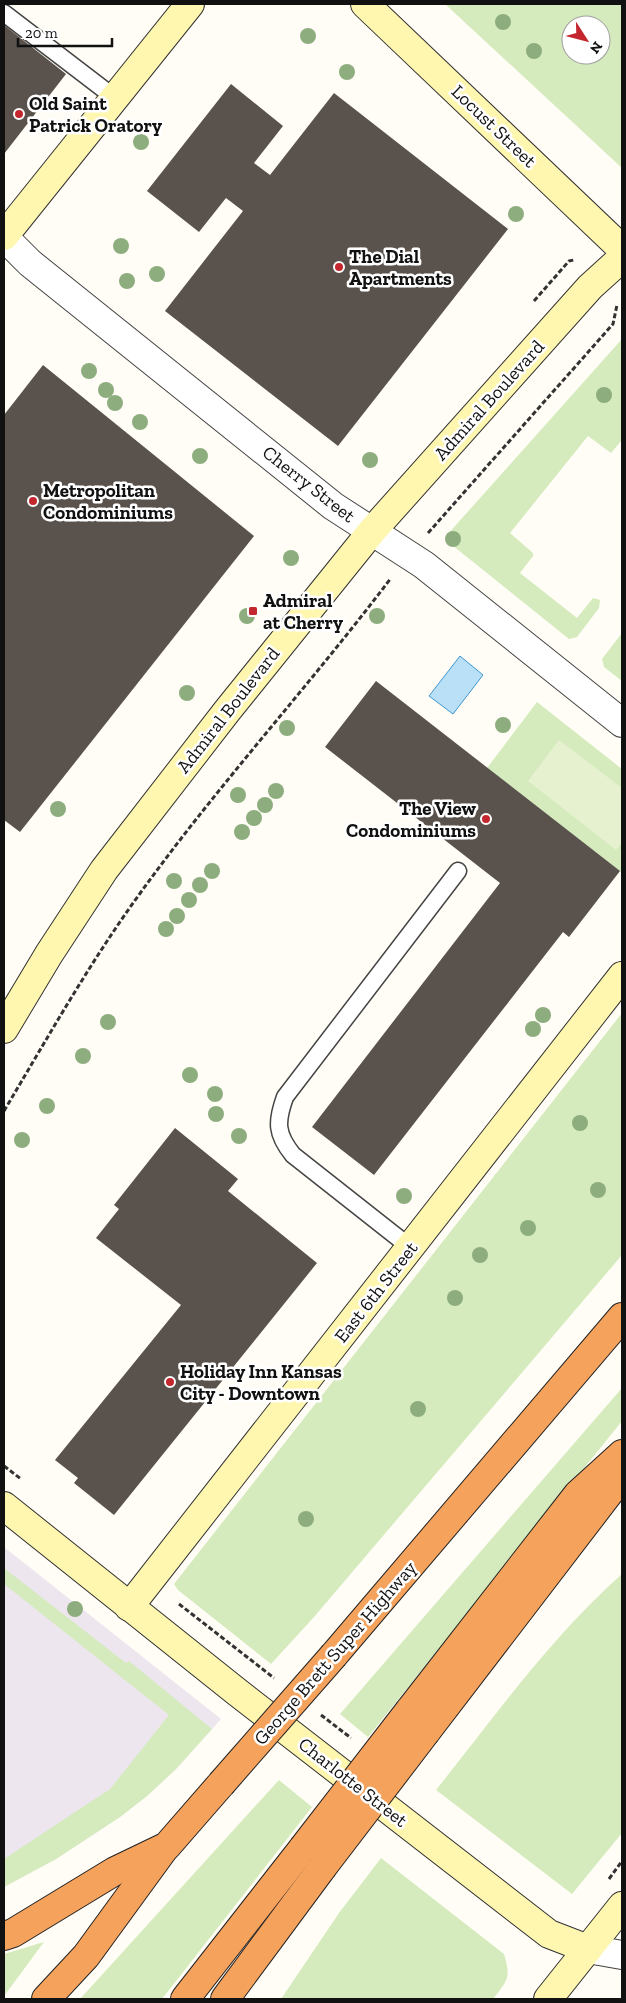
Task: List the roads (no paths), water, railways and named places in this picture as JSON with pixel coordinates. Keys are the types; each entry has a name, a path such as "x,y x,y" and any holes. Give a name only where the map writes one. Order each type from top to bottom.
{"highway":[{"name":"George Brett Super Highway","path":"4,1936 13,1933 115,1871 167,1846 334,1655 622,1317"},
{"path":"225,1999 322,1868 417,1721 578,1494 622,1454"},
{"path":"512,1620 622,1476"},
{"path":"185,1999 303,1848 417,1721 622,1504"},
{"path":"46,1999 86,1956 167,1846"}],"main road":[{"path":"4,236 190,4"},
{"name":"Locust Street","path":"366,4 622,249"},
{"name":"Admiral Boulevard","path":"4,1029 49,954 104,870 175,777 372,531 590,287 622,258"},
{"name":"East 6th Street","path":"130,1607 622,976"},
{"name":"Charlotte Street","path":"4,1506 130,1607 549,1934 588,1949"},
{"path":"548,1999 622,1906"}],"street":[{"name":"Cherry Street","path":"4,236 30,263 333,506 424,565 622,723"},
{"name":"Charlotte Street","path":"588,1949 622,1956"}],"lane":[{"path":"4,13 115,98"},
{"path":"411,1248 293,1155 284,1143 278,1128 279,1114 285,1097 458,871"}],"water":[{"path":"460,656 483,675 453,714 429,696"}],"place":[{"name":"Old Saint Patrick Oratory","path":"19,114"},
{"name":"The Dial Apartments","path":"339,267"},
{"name":"Metropolitan Condominiums","path":"33,501"},
{"name":"Admiral at Cherry","path":"253,611"},
{"name":"The View Condominiums","path":"486,819"},
{"name":"Holiday Inn Kansas City - Downtown","path":"170,1382"}]}
